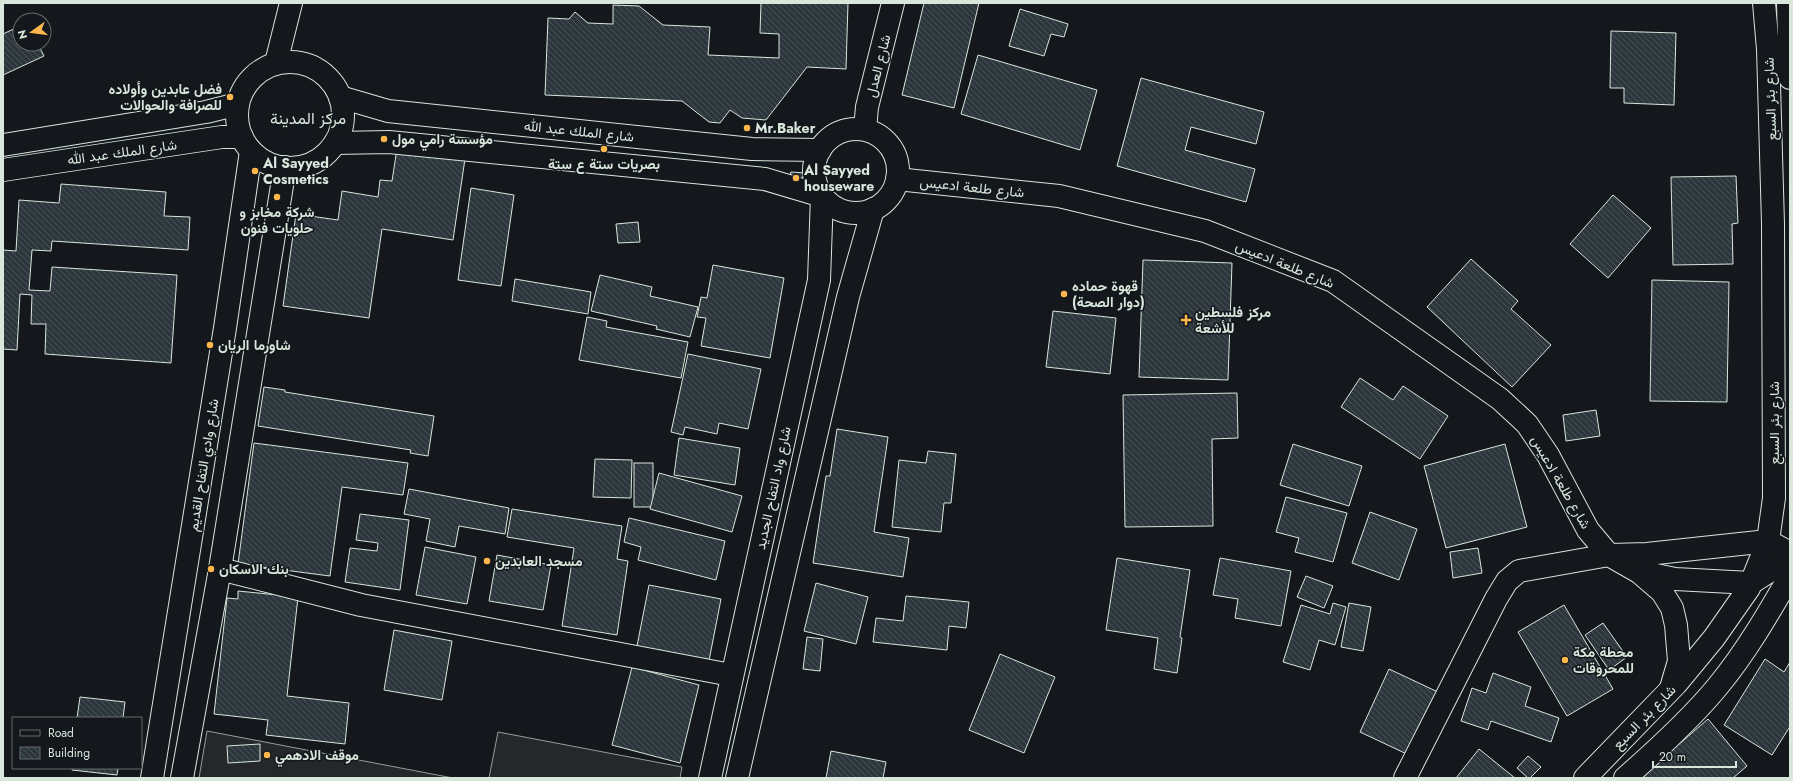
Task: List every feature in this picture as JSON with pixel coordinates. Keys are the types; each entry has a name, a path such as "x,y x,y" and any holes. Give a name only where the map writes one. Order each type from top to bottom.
{"street":[{"path":"276,63 291,3"},
{"name":"شارع العدل","path":"865,129 867,107 893,3"},
{"name":"شارع بئر السبع","path":"1586,778 1672,688 1714,638 1751,584 1768,541 1774,498 1774,224 1768,49 1764,3"},
{"name":"شارع بئر السبع","path":"1788,3 1790,78"},
{"path":"292,62 307,65 321,72 333,83 340,97 343,112 342,123 335,143 324,156 310,164 294,168 263,161 246,144 237,121 238,104 243,90 252,78 263,69 276,63 292,62"},
{"name":"شارع الملك عبد الله","path":"340,97 388,111 752,148 820,150"},
{"name":"شارع الملك عبد الله","path":"3,145 206,112 238,104"},
{"path":"850,129 865,129 877,134 887,142 894,154 898,166 897,179 893,192 884,202 873,209 860,212 846,212 833,206 822,196 816,183 814,168 820,150 825,142 836,133 850,129"},
{"name":"شارع الملك عبد الله","path":"3,170 222,137 246,144"},
{"path":"335,143 389,142 765,179 822,196"},
{"name":"شارع وادي التفاح القديم","path":"152,778 225,328 246,144"},
{"path":"182,778 220,569 285,167"},
{"name":"شارع طلعة ادعيس","path":"897,179 1059,196 1205,231 1333,281 1500,399 1527,424 1548,456 1588,530 1609,555 1637,571 1675,579 1751,584"},
{"name":"شارع واد التفاح الجديد","path":"710,778 731,675 819,280 822,196"},
{"name":"شارع واد التفاح الجديد","path":"737,778 848,297 873,209"},
{"path":"1405,778 1496,599 1506,581 1519,571 1609,555 1646,554 1768,541 1790,553"},
{"path":"1751,584 1790,558"},
{"path":"220,569 361,605 731,675"},
{"path":"1637,571 1662,592 1672,608 1676,625 1679,661 1672,688"},
{"path":"1625,778 1660,748 1718,686 1756,634 1790,576"}],"shaded area":[{"name":"موقف الادهمي","path":"207,731 453,778 199,778"},
{"path":"498,732 682,767 680,778 489,778"}],"building":[{"path":"761,3 848,3 846,69 807,67 766,120 742,118 730,110 720,123 709,122 682,101 545,95 548,18 569,19 575,12 588,23 613,24 613,5 639,6 663,25 710,27 708,55 779,58 779,34 760,33"},
{"path":"924,3 979,3 954,108 902,95"},
{"path":"1020,9 1068,24 1064,37 1051,34 1044,56 1009,46"},
{"path":"12,30 12,52 42,52 44,56 3,75 3,34"},
{"path":"1611,31 1676,33 1674,105 1624,103 1624,88 1610,88"},
{"path":"978,55 1097,90 1080,150 961,114"},
{"path":"1141,78 1264,112 1256,144 1191,127 1185,150 1255,169 1246,202 1117,166"},
{"path":"398,142 466,152 453,240 382,229 369,318 283,306 296,214 338,220 342,191 378,197 380,180 392,181"},
{"name":"Al Sayyed houseware","path":"791,172 805,173 800,188 788,182"},
{"path":"1736,176 1738,223 1732,224 1733,264 1673,265 1671,177"},
{"path":"61,184 166,192 164,216 190,217 188,250 52,241 51,251 32,250 29,290 50,291 52,267 177,275 171,363 45,354 46,324 31,324 32,295 20,294 17,350 3,349 3,250 16,251 19,200 59,203"},
{"path":"471,188 514,195 501,286 458,280"},
{"path":"1613,195 1651,228 1608,278 1570,244"},
{"path":"638,222 640,242 618,243 616,224"},
{"path":"1471,259 1518,301 1511,309 1551,345 1512,387 1427,307"},
{"name":"مركز فلسطين للأشعة","path":"1143,260 1232,263 1228,380 1139,377"},
{"path":"713,265 784,278 770,358 701,346 706,318 697,317 701,297 707,298"},
{"path":"600,275 652,287 650,296 698,307 690,337 656,329 657,326 591,311"},
{"path":"515,279 591,292 588,314 512,301"},
{"path":"1652,280 1729,282 1727,402 1650,401"},
{"path":"1053,311 1116,318 1110,374 1046,367"},
{"path":"587,317 607,321 606,327 688,342 681,378 579,360"},
{"path":"688,354 761,369 748,429 719,423 717,434 685,427 683,435 671,432"},
{"path":"1360,378 1393,400 1403,386 1448,416 1420,459 1341,407"},
{"path":"264,387 285,390 285,392 434,416 428,456 410,453 411,450 258,426"},
{"path":"1237,393 1238,438 1212,439 1213,526 1125,527 1123,395"},
{"path":"1596,410 1600,436 1566,441 1563,415"},
{"path":"837,429 888,437 874,532 909,538 903,577 813,563 826,476 830,476"},
{"path":"679,438 740,448 735,485 674,475"},
{"path":"254,443 408,463 403,495 342,487 330,576 238,564"},
{"path":"1293,444 1362,466 1349,506 1280,485"},
{"path":"1505,444 1527,527 1446,548 1424,466"},
{"path":"928,451 956,454 951,503 944,503 941,532 892,527 899,460 926,463"},
{"path":"595,459 632,460 631,498 593,497"},
{"path":"634,463 653,463 653,507 634,507"},
{"path":"659,473 742,496 732,532 650,509"},
{"path":"409,489 509,508 505,534 459,526 455,547 426,541 430,519 404,514"},
{"path":"1286,497 1347,513 1333,562 1295,552 1299,538 1276,532"},
{"path":"512,509 622,526 617,559 628,561 617,635 562,626 574,548 507,537"},
{"path":"1370,512 1417,529 1399,580 1352,563"},
{"path":"360,514 409,520 400,590 345,582 350,548 377,551 378,543 356,540"},
{"path":"629,518 725,541 716,580 638,560 641,547 624,542"},
{"path":"425,547 476,557 467,604 416,595"},
{"path":"1478,548 1482,573 1453,578 1450,552"},
{"path":"497,555 551,565 543,610 489,601"},
{"path":"1117,558 1190,570 1180,637 1182,638 1177,673 1154,669 1158,638 1106,630"},
{"path":"1220,558 1291,571 1281,626 1235,618 1238,599 1213,595"},
{"path":"1306,576 1333,586 1324,608 1297,597"},
{"path":"816,583 868,597 856,644 804,631"},
{"path":"649,585 721,599 707,671 635,656"},
{"path":"238,591 298,597 287,696 349,703 345,744 266,735 268,720 214,714 227,598 238,599"},
{"path":"906,596 969,602 966,628 949,626 947,650 873,642 876,618 903,621"},
{"path":"1333,603 1346,607 1335,645 1319,640 1310,670 1283,662 1301,605 1330,614"},
{"path":"1349,603 1371,607 1363,651 1341,647"},
{"name":"محطة مكة للمحروقات","path":"1564,605 1613,689 1567,716 1518,632"},
{"path":"1603,623 1627,657 1609,670 1585,635"},
{"path":"394,630 452,641 442,700 384,690"},
{"path":"807,637 823,639 820,671 803,669"},
{"path":"1000,654 1055,677 1024,753 969,730"},
{"path":"1765,659 1784,672 1790,662 1790,729 1789,728 1772,755 1724,725"},
{"path":"632,667 699,685 680,763 612,745"},
{"path":"1389,669 1440,693 1411,756 1360,732"},
{"path":"1493,673 1531,687 1525,706 1559,718 1551,742 1491,721 1488,730 1461,721 1472,688 1486,693"},
{"path":"80,697 125,702 123,717 77,717"},
{"path":"1708,719 1747,766 1733,778 1640,778"},
{"path":"260,744 260,761 228,763 227,746"},
{"path":"1479,749 1515,778 1456,778"},
{"path":"831,751 886,762 883,778 826,778"},
{"path":"1528,756 1541,767 1530,778 1528,778 1517,768"},
{"path":"72,769 118,769 117,775"}],"place":[{"name":"فضل عابدين وأولاده للصرافة والحوالات","path":"230,97"},
{"name":"Mr.Baker","path":"747,128"},
{"name":"مؤسسة رامي مول","path":"384,139"},
{"name":"بصريات ستة ع ستة","path":"604,149"},
{"name":"Al Sayyed Cosmetics","path":"255,171"},
{"name":"Al Sayyed houseware","path":"796,178"},
{"name":"شركة مخابز و حلويات فنون","path":"277,197"},
{"name":"قهوة حماده (دوار الصحة)","path":"1064,294"},
{"name":"مركز فلسطين للأشعة","path":"1186,320"},
{"name":"شاورما الريان","path":"210,345"},
{"name":"مسجد العابدين","path":"487,561"},
{"name":"بنك الاسكان","path":"211,569"},
{"name":"محطة مكة للمحروقات","path":"1565,660"},
{"name":"موقف الادهمي","path":"267,755"}],"district":[{"name":"مركز المدينة","path":"308,118"}]}
